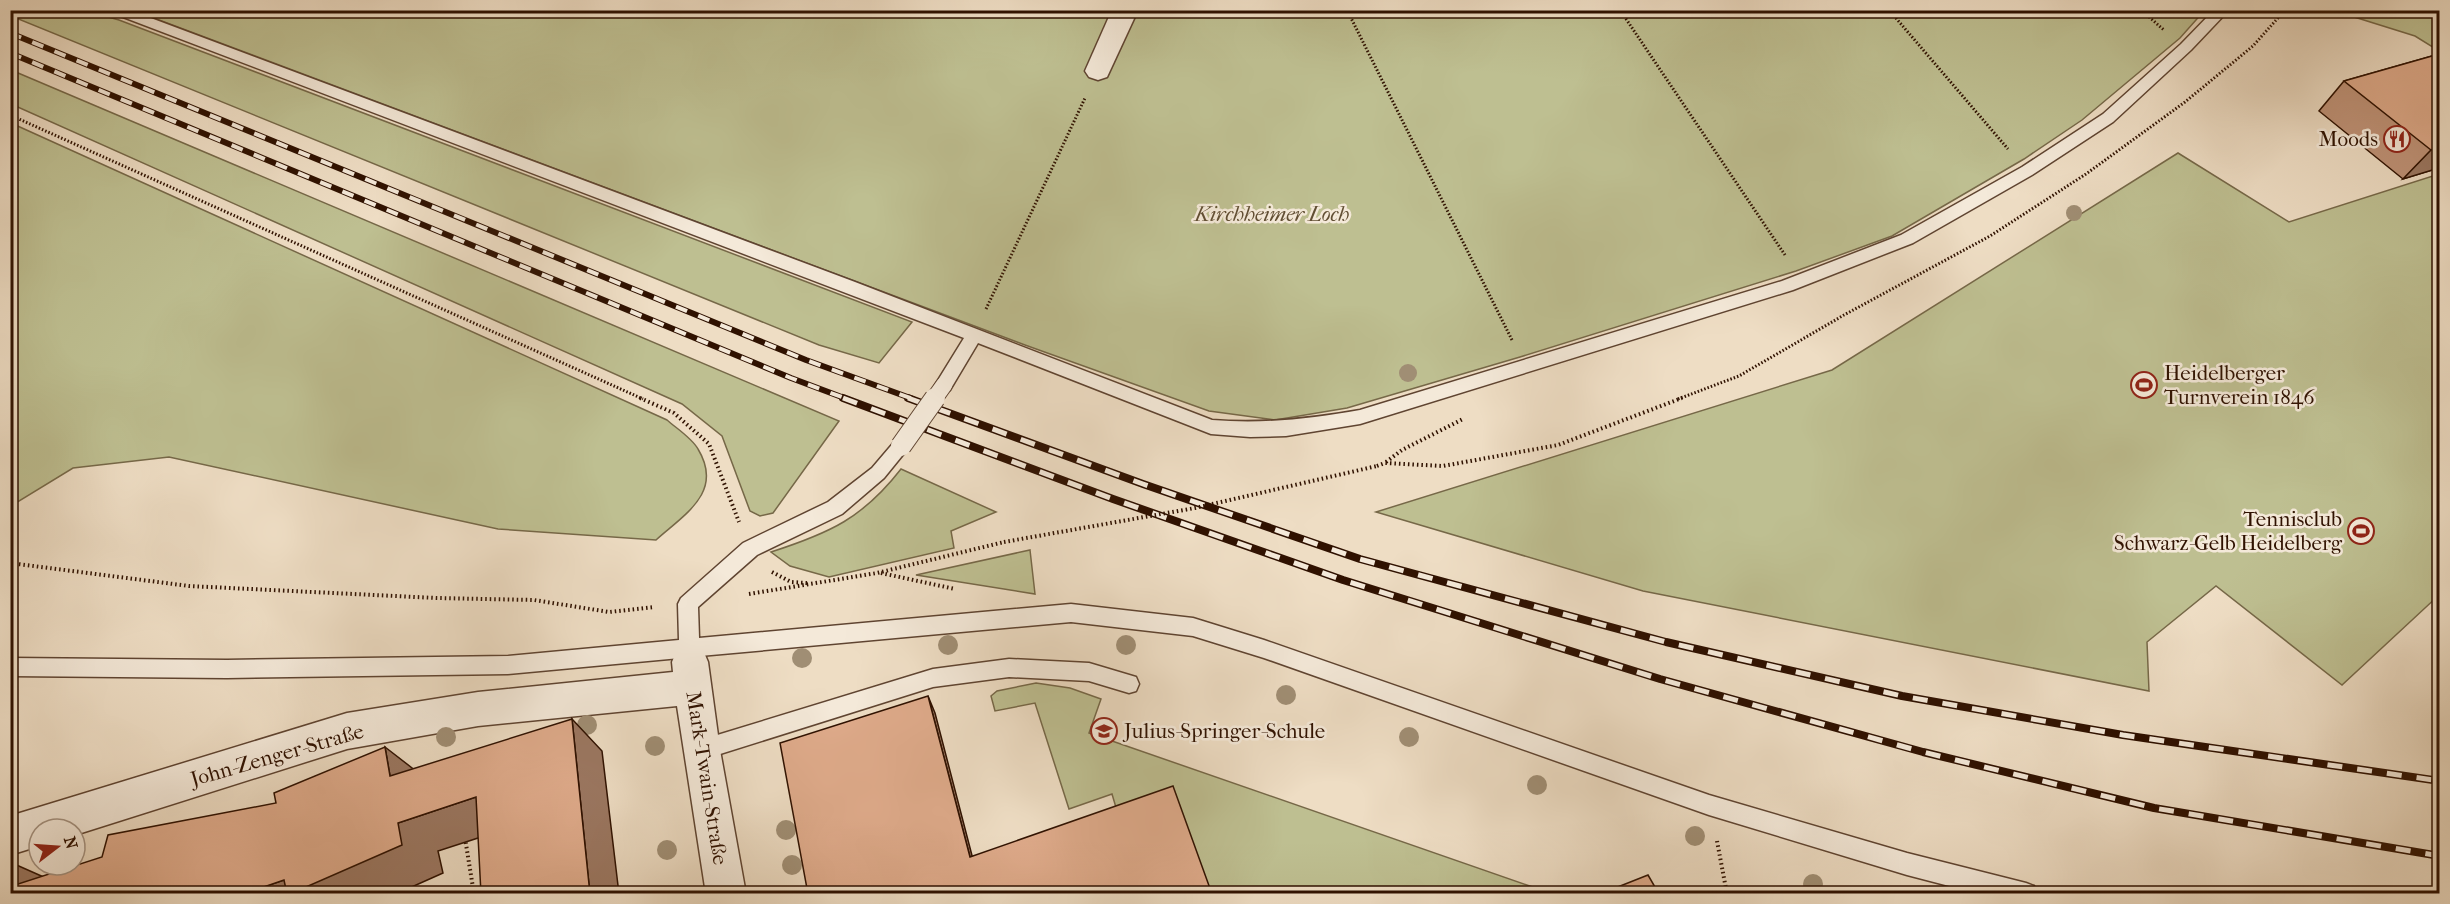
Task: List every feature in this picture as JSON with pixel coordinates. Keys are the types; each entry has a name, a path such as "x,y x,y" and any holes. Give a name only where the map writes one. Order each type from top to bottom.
{"street":[{"path":"1098,71 1125,10"},
{"name":"Mark-Twain-Straße","path":"691,666 701,750 726,894"},
{"name":"John-Zenger-Straße","path":"10,836 347,731 478,709 691,666"}],"lane":[{"path":"111,10 849,286 1211,427 1250,431 1302,428 1360,417 1525,368 1802,280 1907,239 2027,171 2108,117 2186,47 2222,10"},
{"path":"691,666 688,604 750,549 835,508 878,473 901,446 944,385 974,336"},
{"path":"10,667 227,669 508,665 691,666 1071,613 1193,627 1264,649 1709,805 1907,864 2026,894"},
{"path":"701,750 933,678 1009,668 1089,672 1129,684"}],"path":[{"path":"1347,10 1525,368"},
{"path":"1620,10 1802,280"},
{"path":"1889,10 2027,171"},
{"path":"974,336 1098,71"},
{"path":"10,115 674,413 709,444 750,549"},
{"path":"10,563 189,586 436,598 534,600 609,612 688,604 878,573 1004,542 1195,508 1377,466"},
{"path":"1709,805 1727,894"},
{"path":"465,836 474,894"}],"green space":[{"path":"10,11 87,11 119,20 912,322 879,363 819,345 11,16"},
{"name":"Kirchheimer Loch","path":"135,11 2204,11 2180,38 2082,120 2024,159 1892,236 1796,271 1520,357 1347,408 1275,420 1209,411 1025,345"},
{"path":"2335,11 2439,11 2439,51 2415,36"},
{"path":"11,70 839,421 773,513 760,516 750,511 722,436 682,404 11,104"},
{"path":"11,123 667,420 688,437 698,449 705,464 704,490 689,511 656,540 498,529 169,457 73,468 11,506"},
{"path":"2178,153 2289,222 2439,174 2439,595 2342,685 2216,586 2147,642 2149,691 1643,591 1376,512 1832,370"},
{"path":"901,469 996,512 951,531 954,548 829,577 790,566 771,552 811,538 844,522 873,500"},
{"path":"1030,550 1035,594 916,575"},
{"path":"1036,683 1070,688 1101,699 1089,733 1550,893 1207,893 1120,821 1112,794 1069,809 1035,703 995,711 991,696 997,691"}],"building":[{"path":"2439,54 2439,148 2431,150 2344,81"},
{"path":"928,696 970,857 1173,786 1212,894 808,894 780,743"},
{"path":"572,719 590,894 481,894 476,797 398,823 402,845 290,894 287,894 284,880 243,894 10,894 10,863 12,863 12,886 40,877 87,877 87,862 102,857 108,835 276,803 274,793 385,747 390,776"},
{"path":"1648,875 1659,894 1600,894"}],"railway":[{"path":"10,33 806,360 913,399"},
{"path":"10,53 791,378 847,399"},
{"path":"843,398 1113,499 1343,580 1660,679 1923,752 2154,808 2440,856"},
{"path":"908,398 1143,484 1360,559 1666,642 1902,696 2123,735 2440,781"}],"place":[{"name":"Moods","path":"2397,139"},
{"name":"Heidelberger Turnverein 1846","path":"2144,385"},
{"name":"Tennisclub Schwarz-Gelb Heidelberg","path":"2361,531"},
{"name":"Julius-Springer-Schule","path":"1104,731"}]}
